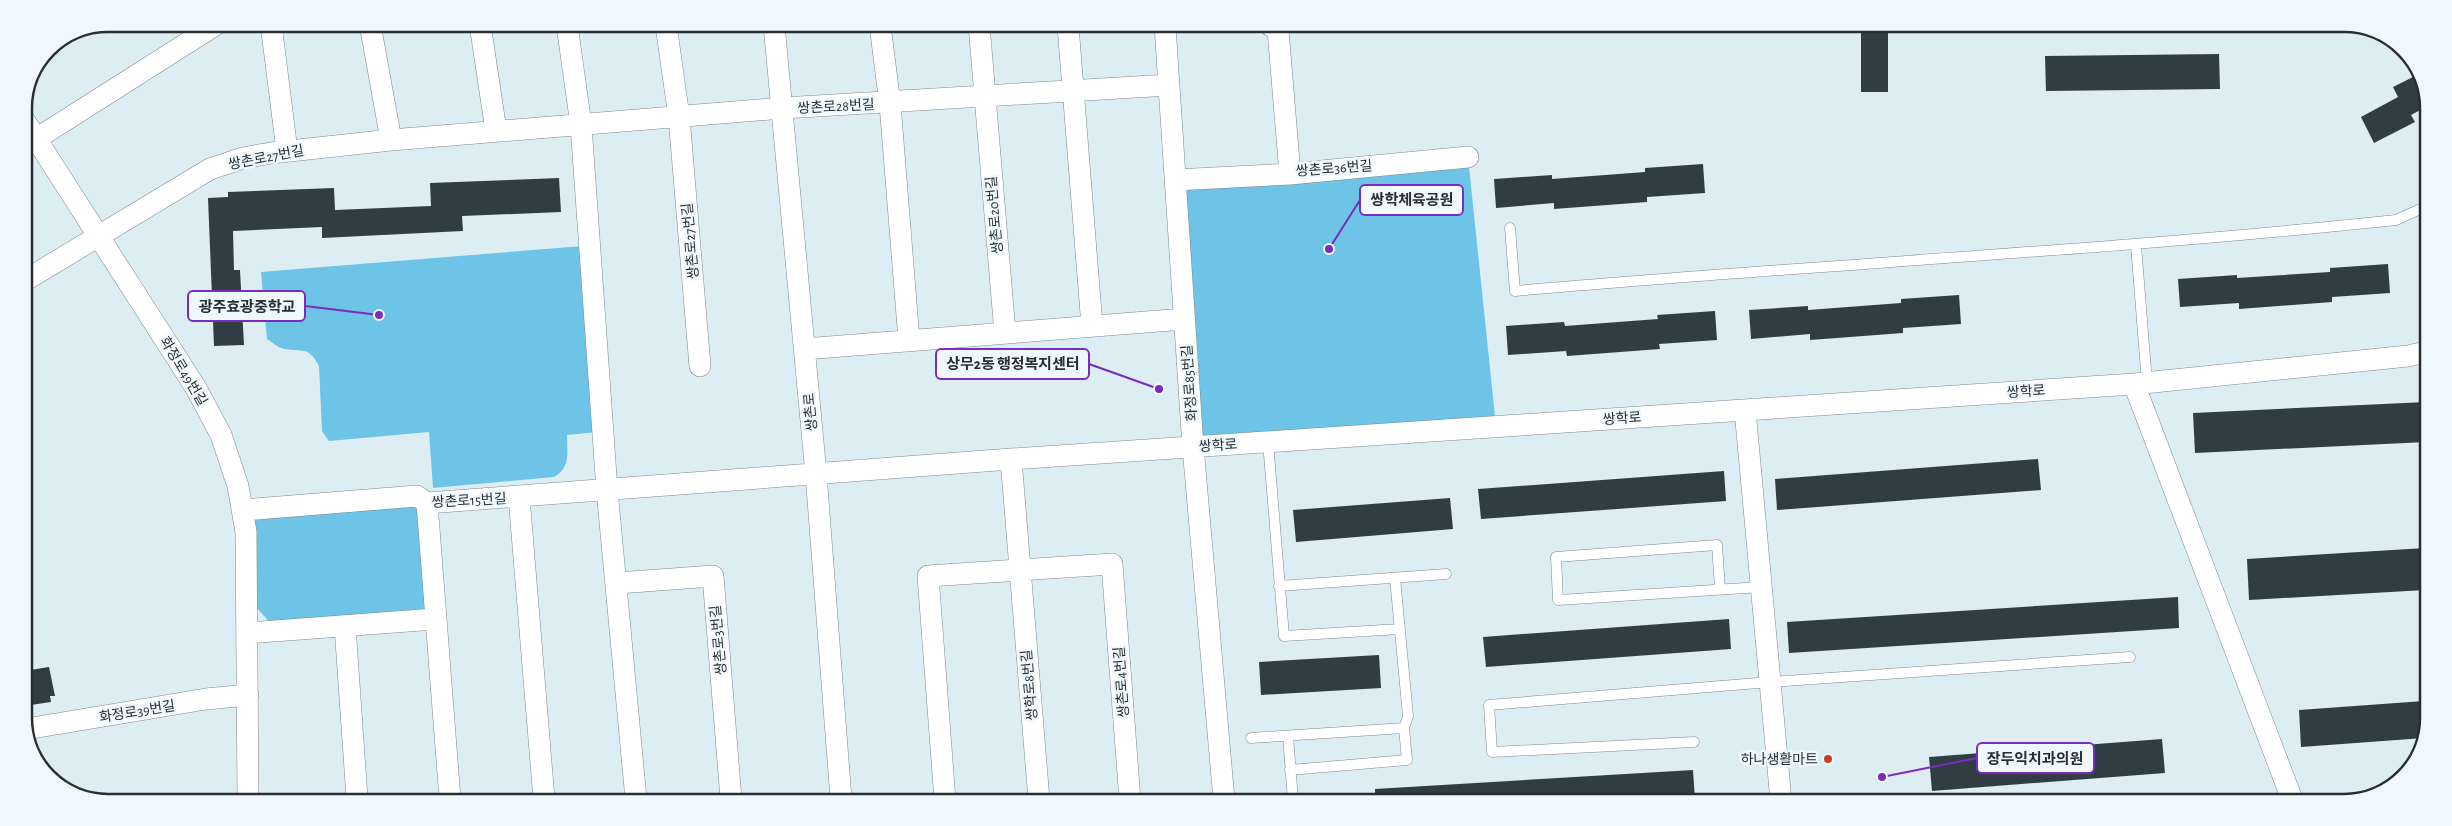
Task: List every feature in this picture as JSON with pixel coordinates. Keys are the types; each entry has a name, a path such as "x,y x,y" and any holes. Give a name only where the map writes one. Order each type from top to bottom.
{"street":[{"path":"36,139 204,32"},
{"path":"272,32 287,151"},
{"path":"371,32 391,140"},
{"path":"481,32 496,131"},
{"path":"568,32 580,125 607,490 618,583 636,794"},
{"name":"쌍촌로27번길","path":"667,32 679,117 700,366"},
{"name":"쌍촌로","path":"775,32 816,474 841,794"},
{"name":"쌍촌로28번길","path":"881,32 890,104"},
{"path":"979,32 984,96"},
{"path":"1068,32 1092,326"},
{"name":"화정로85번길","path":"1165,32 1193,447 1223,794"},
{"name":"쌍촌로36번길","path":"1278,32 1290,174 1468,157"},
{"name":"쌍촌로28번길","path":"783,108 890,104 984,96 1169,85"},
{"name":"쌍촌로20번길","path":"984,96 1005,333"},
{"path":"890,104 909,340"},
{"name":"쌍촌로27번길","path":"99,235 210,169 243,158 287,151 391,140 783,108"},
{"name":"화정로49번길","path":"32,133 196,388 217,427 238,486 246,532 248,794"},
{"path":"1175,180 1290,174"},
{"path":"32,277 99,235"},
{"path":"804,349 1184,319"},
{"name":"쌍학로","path":"816,474 1011,459 2141,384 2419,353"},
{"path":"2141,384 2290,794"},
{"path":"1744,410 1780,794"},
{"name":"쌍학로8번길","path":"1011,459 1039,794"},
{"name":"쌍촌로15번길","path":"243,510 417,496 426,503 816,474"},
{"path":"519,497 544,794"},
{"path":"426,503 450,794"},
{"name":"쌍촌로4번길","path":"1020,569 1112,564 1130,794"},
{"path":"945,794 928,576 1020,569"},
{"name":"쌍촌로3번길","path":"618,583 713,576 732,794"},
{"path":"248,634 435,619"},
{"path":"345,626 357,794"},
{"name":"화정로39번길","path":"34,728 206,699 248,694"}],"lane":[{"path":"1510,228 1515,290 1790,268 2136,245 2396,220 2419,210"},
{"path":"2136,245 2141,384"},
{"path":"1268,442 1284,636 1400,629"},
{"path":"1720,589 1717,545 1556,556 1558,600 1761,587"},
{"path":"1280,586 1446,574"},
{"path":"1290,770 1407,760 1404,728 1408,716 1395,578"},
{"path":"1694,742 1492,752 1489,705 1770,682 2130,657"},
{"path":"1250,738 1404,728"},
{"path":"1288,736 1292,794"}],"shaded area":[{"path":"1468,157 1496,426 1193,447 1175,180"},
{"path":"583,246 597,432 567,435 566,464 554,477 433,488 429,432 329,441 322,431 319,366 315,359 307,352 281,348 267,339 261,272"},
{"path":"419,502 427,608 420,616 272,625 257,608 254,513"}],"building":[{"path":"1861,32 1888,32 1888,92 1861,92"},
{"path":"2219,54 2220,89 2046,91 2045,56"},
{"path":"2413,77 2417,89 2419,111 2411,115 2415,122 2374,143 2361,117 2398,97 2393,87"},
{"path":"1703,164 1705,193 1647,197 1647,202 1554,209 1554,203 1496,208 1494,179 1552,175 1552,179 1645,172 1645,168"},
{"path":"559,178 561,212 462,216 463,231 322,238 322,227 233,231 234,270 240,270 244,345 214,346 208,198 228,197 228,192 334,188 335,210 431,206 430,183"},
{"path":"2388,264 2390,293 2332,297 2332,302 2239,309 2239,303 2180,307 2178,279 2237,275 2237,278 2330,272 2330,268"},
{"path":"1959,295 1961,324 1903,328 1903,333 1810,340 1810,334 1751,339 1749,310 1808,306 1808,310 1901,303 1901,299"},
{"path":"1715,311 1717,340 1659,344 1660,349 1567,356 1566,351 1508,355 1506,326 1564,322 1565,326 1658,319 1657,315"},
{"path":"2419,402 2420,442 2195,453 2193,413"},
{"path":"2038,459 2041,490 1777,510 1775,479"},
{"path":"1724,471 1726,501 1481,519 1478,489"},
{"path":"1450,498 1453,529 1296,542 1293,510"},
{"path":"2420,548 2420,590 2249,600 2247,559"},
{"path":"2178,597 2179,628 1789,653 1787,622"},
{"path":"1729,619 1731,649 1486,667 1483,637"},
{"path":"1379,655 1381,688 1261,695 1259,662"},
{"path":"49,667 55,696 50,696 51,702 33,705 33,670"},
{"path":"2420,701 2419,727 2416,739 2301,747 2299,710"},
{"path":"2162,739 2165,773 1932,791 1929,757"},
{"path":"1693,770 1695,794 1375,794 1375,789"}],"place":[{"name":"쌍학체육공원","path":"1329,249"},
{"name":"광주효광중학교","path":"379,315"},
{"name":"상무2동 행정복지센터","path":"1159,389"},
{"name":"하나생활마트","path":"1828,759"},
{"name":"장두익치과의원","path":"1882,777"}]}
